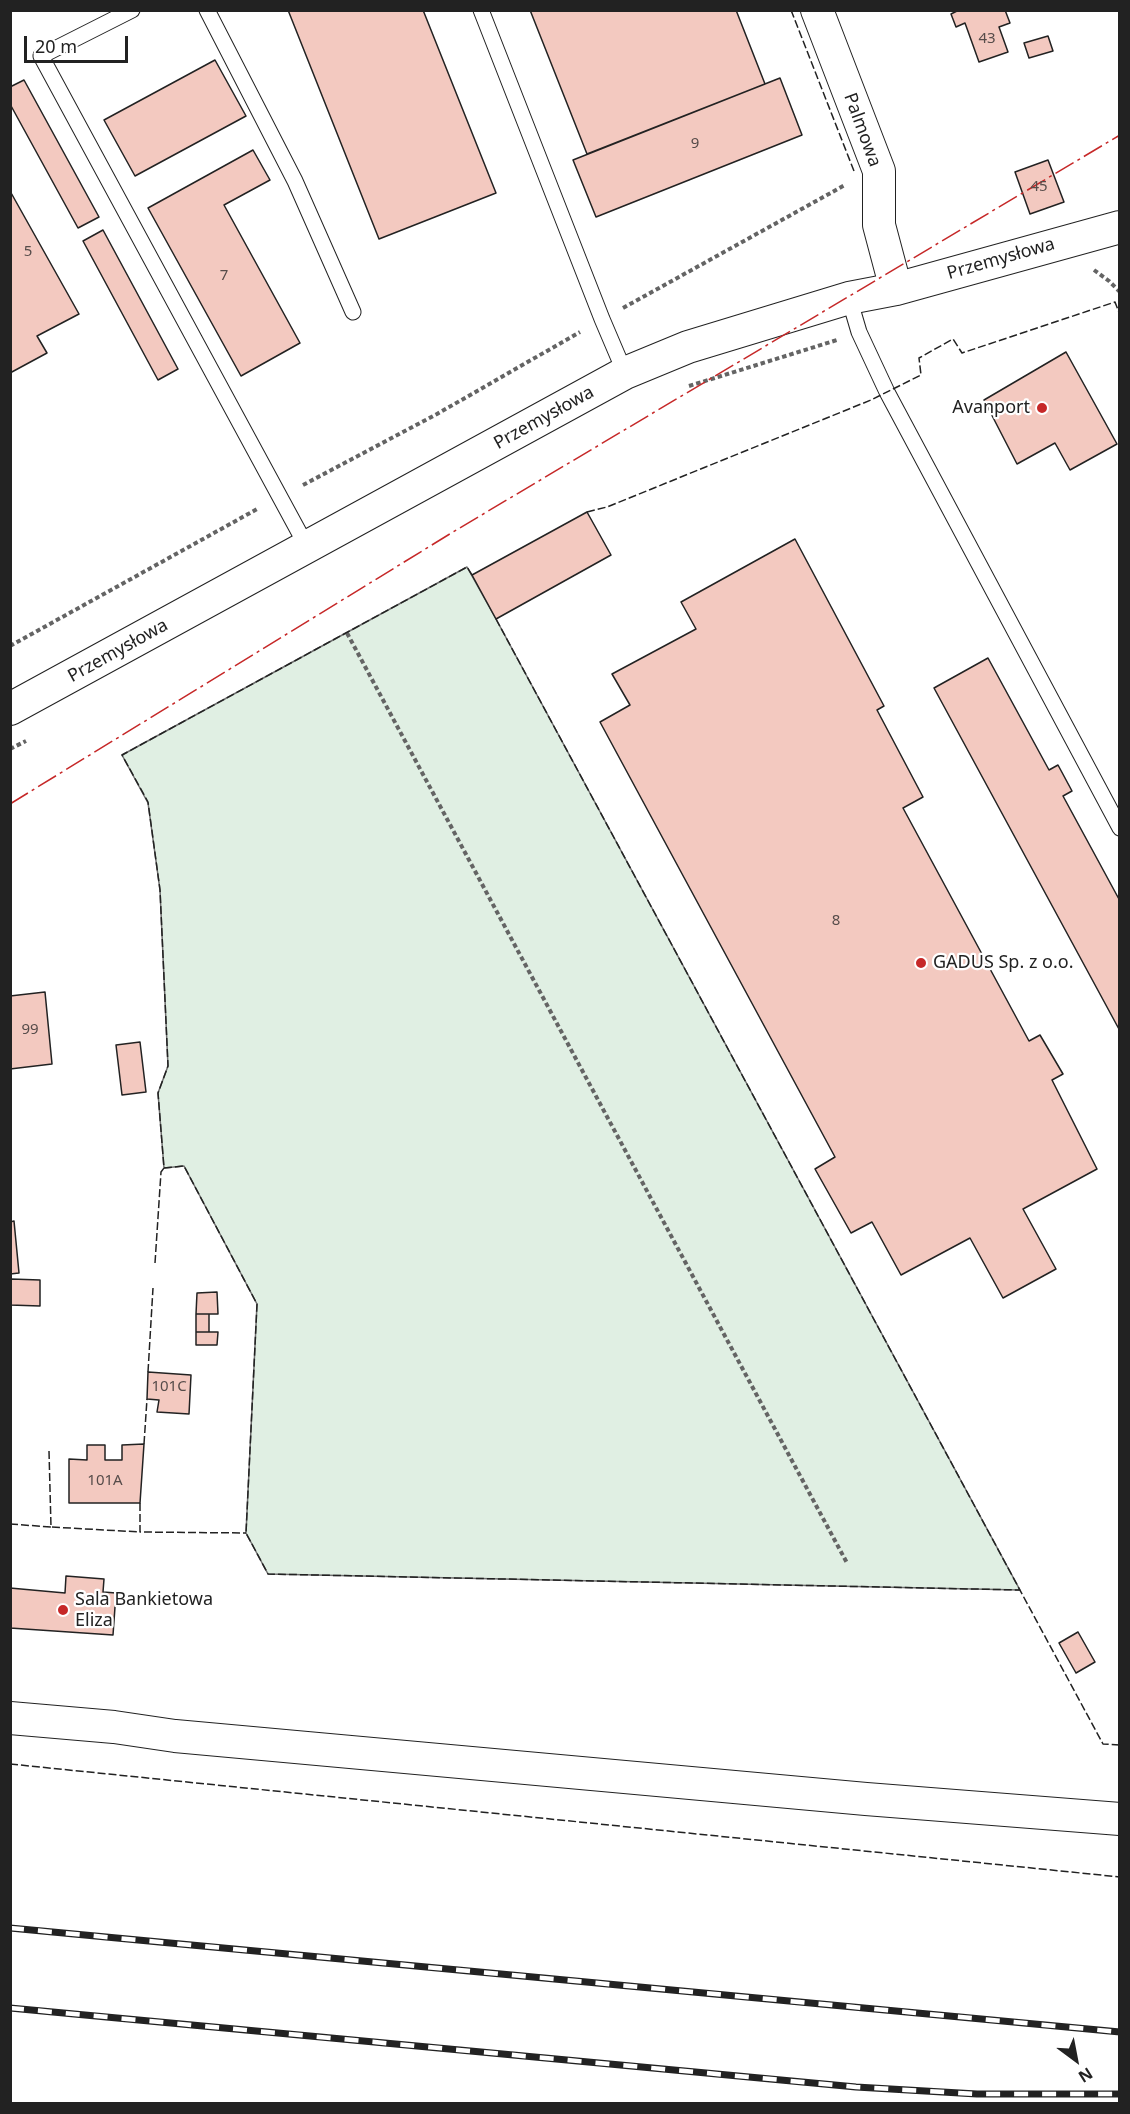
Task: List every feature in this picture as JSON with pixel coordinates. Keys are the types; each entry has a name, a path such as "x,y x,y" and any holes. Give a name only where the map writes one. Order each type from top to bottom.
{"street":[{"name":"Palmowa","path":"817,10 879,171 879,225 896,289"},
{"name":"Przemysłowa","path":"10,709 625,373 688,347 849,298 896,289 1119,228"},
{"path":"10,1718 114,1727 175,1736 854,1798 1119,1819"}],"lane":[{"path":"132,10 41,56 307,547"},
{"path":"207,10 295,181 353,312"},
{"path":"481,10 625,373"},
{"path":"849,298 859,332 893,402 1119,828"}],"path":[{"path":"1083,269 1095,270 1109,280 1119,292"},
{"path":"685,387 859,332"},
{"path":"347,633 847,1563"},
{"path":"10,749 31,738"}],"green space":[{"path":"467,567 1020,1590 268,1574 246,1533 257,1304 184,1166 164,1168 158,1093 168,1066 160,890 148,803 122,755"}],"building":[{"path":"288,10 423,10 496,193 379,239"},
{"path":"530,10 736,10 765,84 587,154"},
{"path":"959,10 1005,10 1010,23 999,27 1008,52 979,62 965,23 956,27 951,14"},
{"path":"1048,36 1053,51 1029,58 1024,43"},
{"path":"215,60 246,116 135,176 104,120"},
{"path":"780,78 802,135 596,217 573,160"},
{"path":"24,80 99,217 78,228 10,104 10,87"},
{"path":"253,150 270,180 224,205 300,343 241,376 148,208"},
{"path":"1048,160 1064,202 1030,214 1015,172"},
{"path":"10,191 79,314 37,336 47,353 10,373"},
{"path":"103,230 178,369 158,380 83,241"},
{"path":"1066,352 1117,444 1070,470 1055,443 1017,464 984,400"},
{"path":"587,512 611,555 496,619 472,575"},
{"path":"795,539 884,706 877,710 923,797 903,808 1029,1041 1040,1035 1063,1074 1052,1080 1097,1169 1023,1209 1056,1269 1003,1298 970,1238 901,1275 872,1222 851,1233 815,1169 835,1157 600,722 630,705 612,674 696,629 681,602"},
{"path":"988,658 1049,770 1058,765 1072,791 1063,796 1120,901 1120,1031 934,688"},
{"path":"45,992 52,1064 10,1069 10,996"},
{"path":"140,1042 146,1092 122,1095 116,1045"},
{"path":"14,1221 19,1273 10,1274 10,1222"},
{"path":"11,1279 40,1280 40,1306 10,1305"},
{"path":"217,1292 218,1314 196,1314 197,1293"},
{"path":"196,1314 209,1314 209,1332 196,1332"},
{"path":"196,1332 218,1332 217,1345 196,1345"},
{"path":"148,1372 191,1375 189,1414 157,1412 159,1400 147,1399"},
{"path":"144,1444 140,1503 69,1503 69,1459 87,1460 87,1445 105,1445 105,1460 122,1460 122,1445"},
{"name":"Sala Bankietowa Eliza","path":"66,1576 104,1579 103,1592 116,1593 113,1635 10,1628 10,1588 65,1593"},
{"path":"1078,1632 1095,1662 1076,1673 1059,1643"}],"railway":[{"path":"10,1928 1120,2032"},
{"path":"10,2008 856,2087 977,2094 1120,2094"}],"fence":[{"path":"791,10 854,171"},
{"path":"587,512 607,507 871,400 921,375 919,358 953,339 962,353 1115,302 1120,315"},
{"path":"472,575 467,567 122,755 148,802 160,890 168,1066 158,1093 164,1168 184,1166 257,1304 246,1533 268,1574 1020,1590"},
{"path":"496,619 1103,1744 1120,1745"},
{"path":"155,1263 161,1172 164,1168"},
{"path":"148,1372 153,1288"},
{"path":"144,1444 147,1399"},
{"path":"49,1451 51,1527 140,1532"},
{"path":"140,1503 140,1532 246,1533"},
{"path":"10,1524 51,1527"},
{"path":"10,1764 1120,1877"}],"power":[{"path":"10,804 453,532 1120,135"}],"place":[{"name":"Avanport","path":"1042,408"},
{"name":"GADUS Sp. z o.o.","path":"921,963"},
{"name":"Sala Bankietowa Eliza","path":"63,1610"}]}
